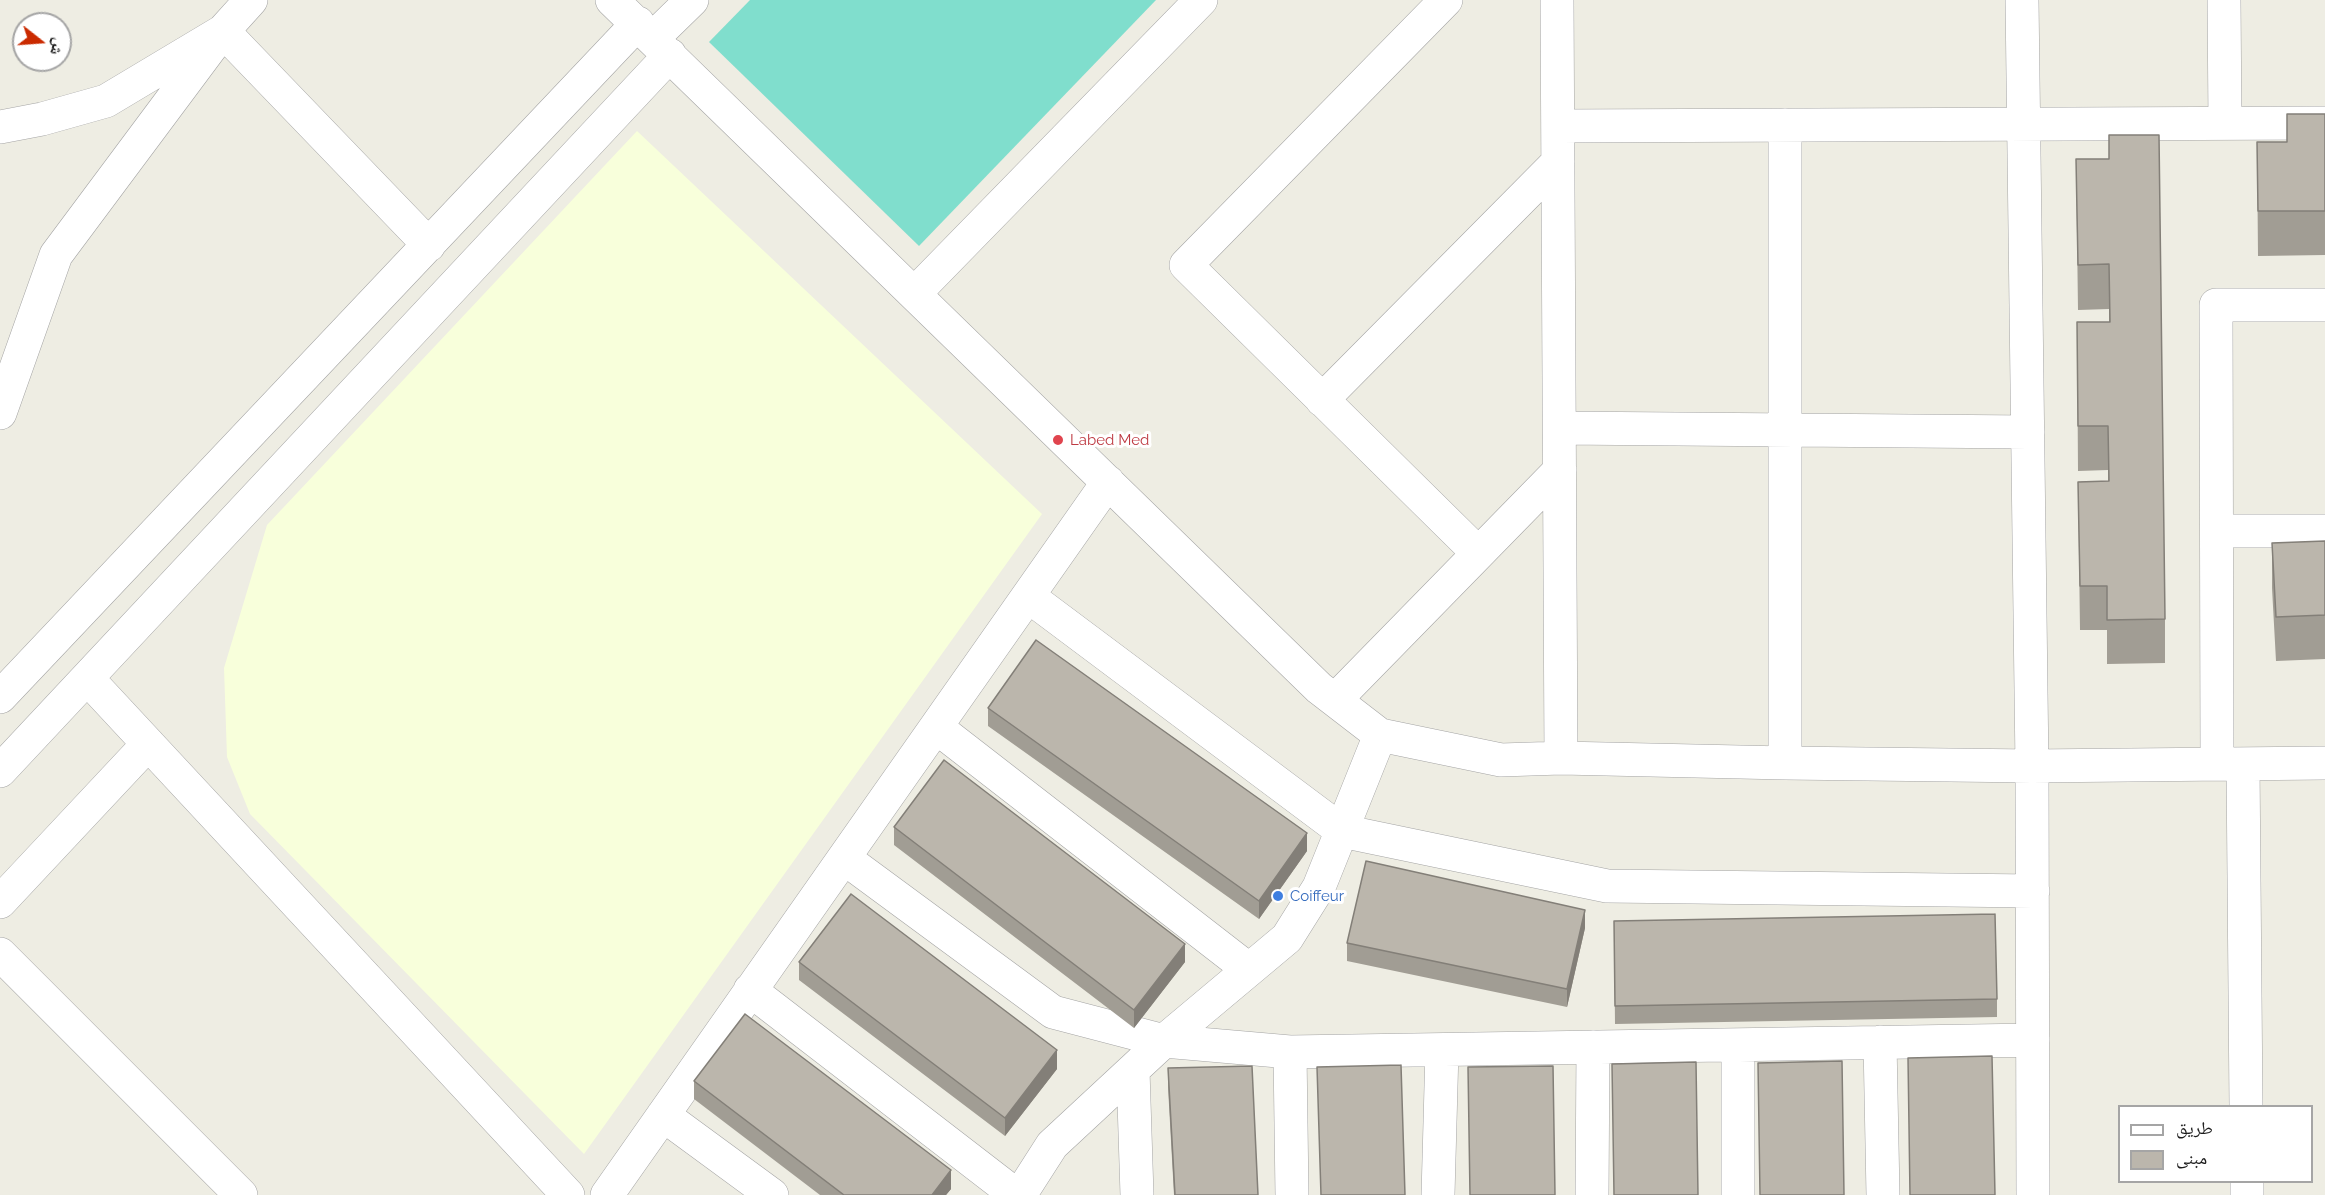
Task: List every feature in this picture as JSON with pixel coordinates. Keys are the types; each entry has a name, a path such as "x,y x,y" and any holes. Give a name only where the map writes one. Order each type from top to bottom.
{"street":[{"path":"0,413 56,255 223,31 251,0"},
{"path":"612,0 1319,688 1380,735 1501,760 1561,758 2032,766 2325,763"},
{"path":"0,771 87,678 654,39 692,0"},
{"path":"915,294 1201,0"},
{"path":"1446,0 1186,265 1478,552"},
{"path":"1557,0 1561,758"},
{"path":"2022,0 2032,766 2033,1195"},
{"path":"2224,0 2225,123"},
{"path":"0,127 42,119 106,101 223,31"},
{"path":"223,31 429,245"},
{"path":"0,697 429,245 654,39"},
{"path":"1558,126 2325,123"},
{"path":"1785,125 1785,763"},
{"path":"1322,400 1558,162"},
{"path":"2246,1105 2217,531 2216,305 2325,305"},
{"path":"1560,428 2028,432"},
{"path":"1335,700 1560,470"},
{"path":"607,1195 1108,482"},
{"path":"2217,531 2325,531"},
{"path":"1028,596 1342,831 1607,886 2032,891"},
{"path":"87,678 568,1195"},
{"path":"936,727 1248,969"},
{"path":"750,990 1018,1195 1052,1145 1164,1041 1287,938 1319,887 1380,735"},
{"path":"0,902 148,744"},
{"path":"844,858 1053,1012 1164,1041 1290,1052 2033,1040"},
{"path":"0,954 241,1195"},
{"path":"1881,1042 1882,1195"},
{"path":"1738,1045 1738,1195"},
{"path":"1592,1195 1593,1047"},
{"path":"1438,1195 1442,1050"},
{"path":"1290,1052 1292,1195"},
{"path":"1133,1070 1137,1195"},
{"path":"663,1114 772,1195"}],"shaded area":[{"path":"750,0 1156,0 919,246 709,42"},
{"path":"637,131 1042,514 584,1154 250,814 227,757 224,668 267,525"}],"building":[{"path":"2287,114 2325,114 2325,211 2258,211 2257,142 2287,142"},
{"path":"2109,135 2159,135 2165,619 2107,620 2107,586 2080,586 2078,482 2109,481 2108,426 2078,426 2077,322 2110,322 2109,264 2078,265 2076,159 2109,159"},
{"path":"2325,541 2325,615 2276,617 2272,543"},
{"path":"1036,640 1307,833 1259,901 988,708"},
{"path":"944,760 1185,944 1134,1010 894,827"},
{"path":"1366,861 1585,910 1567,989 1347,943"},
{"path":"851,894 1057,1050 1005,1118 799,962"},
{"path":"1995,914 1997,999 1615,1006 1614,921"},
{"path":"745,1014 951,1170 932,1195 844,1195 694,1081"},
{"path":"1992,1056 1995,1195 1910,1195 1908,1058"},
{"path":"1842,1061 1844,1195 1760,1195 1758,1063"},
{"path":"1696,1062 1698,1195 1614,1195 1612,1064"},
{"path":"1401,1065 1405,1195 1321,1195 1317,1067"},
{"path":"1252,1066 1258,1195 1175,1195 1168,1068"},
{"path":"1553,1066 1555,1195 1470,1195 1468,1067"}],"place":[{"name":"Labed Med","path":"1058,440"},
{"name":"Coiffeur","path":"1278,896"}]}
